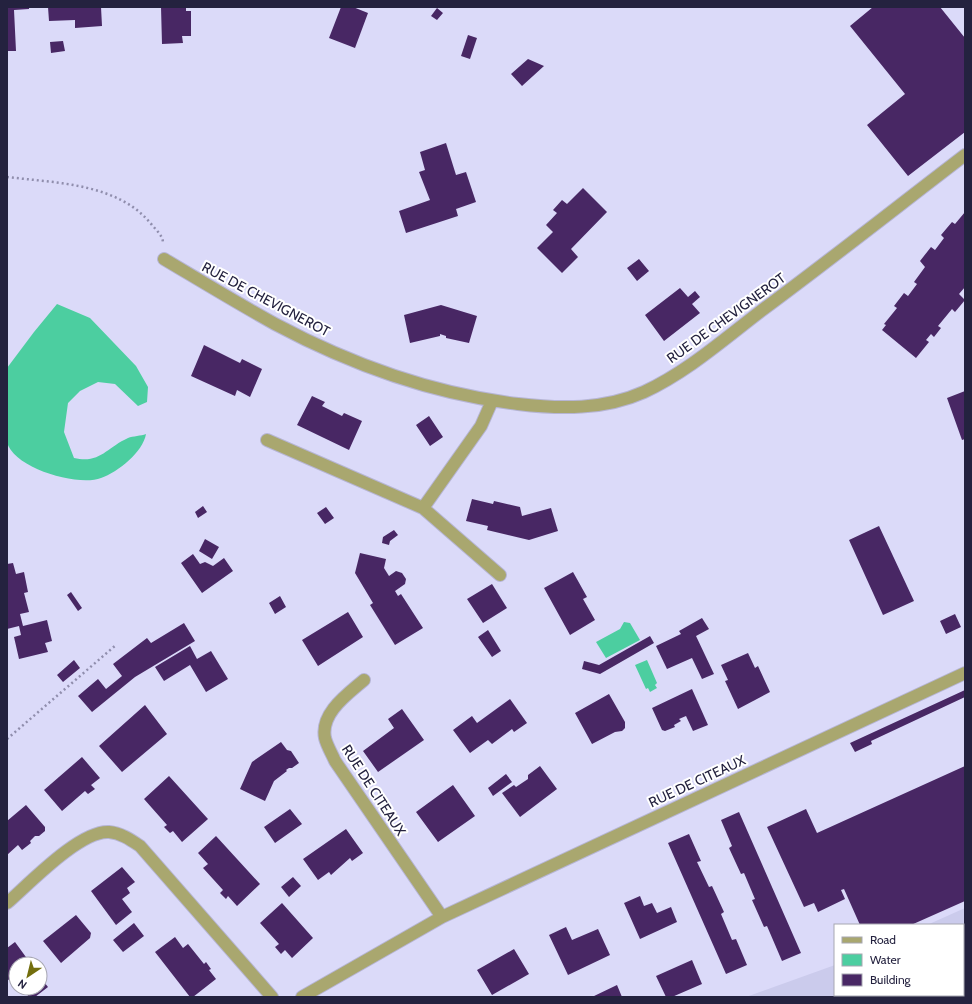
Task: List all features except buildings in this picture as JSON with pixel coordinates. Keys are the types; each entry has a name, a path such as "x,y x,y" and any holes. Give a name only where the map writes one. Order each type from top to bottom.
{"street":[{"name":"RUE DE CHEVIGNEROT","path":"164,259 276,324 325,348 377,370 414,382 492,401 565,408 598,406 643,392 702,357 965,155"},
{"path":"423,508 481,426 492,401"},
{"path":"267,440 423,508 500,575"},
{"name":"RUE DE CITEAUX","path":"302,997 442,917 965,673"},
{"name":"RUE DE CITEAUX","path":"364,680 341,700 328,717 325,737 334,761 442,917"},
{"path":"7,903 76,843 93,835 109,832 126,837 140,846 272,997"}],"path":[{"path":"7,177 79,186 122,199 145,216 163,238 164,259"},
{"path":"7,739 116,645"}],"shaded area":[{"path":"965,908 965,997 746,997 834,965 834,996 964,996 964,924 929,924"}],"water":[{"path":"57,304 90,318 136,366 148,387 147,402 138,406 115,384 98,382 80,391 68,403 64,432 74,458 90,459 97,457 128,438 146,434 140,448 129,460 115,471 101,478 77,480 48,473 21,460 12,451 7,442 7,368"},
{"path":"624,622 630,623 640,640 606,658 596,642 620,629"},
{"path":"647,660 657,683 655,685 657,688 650,692 648,688 646,689 635,665"}]}
